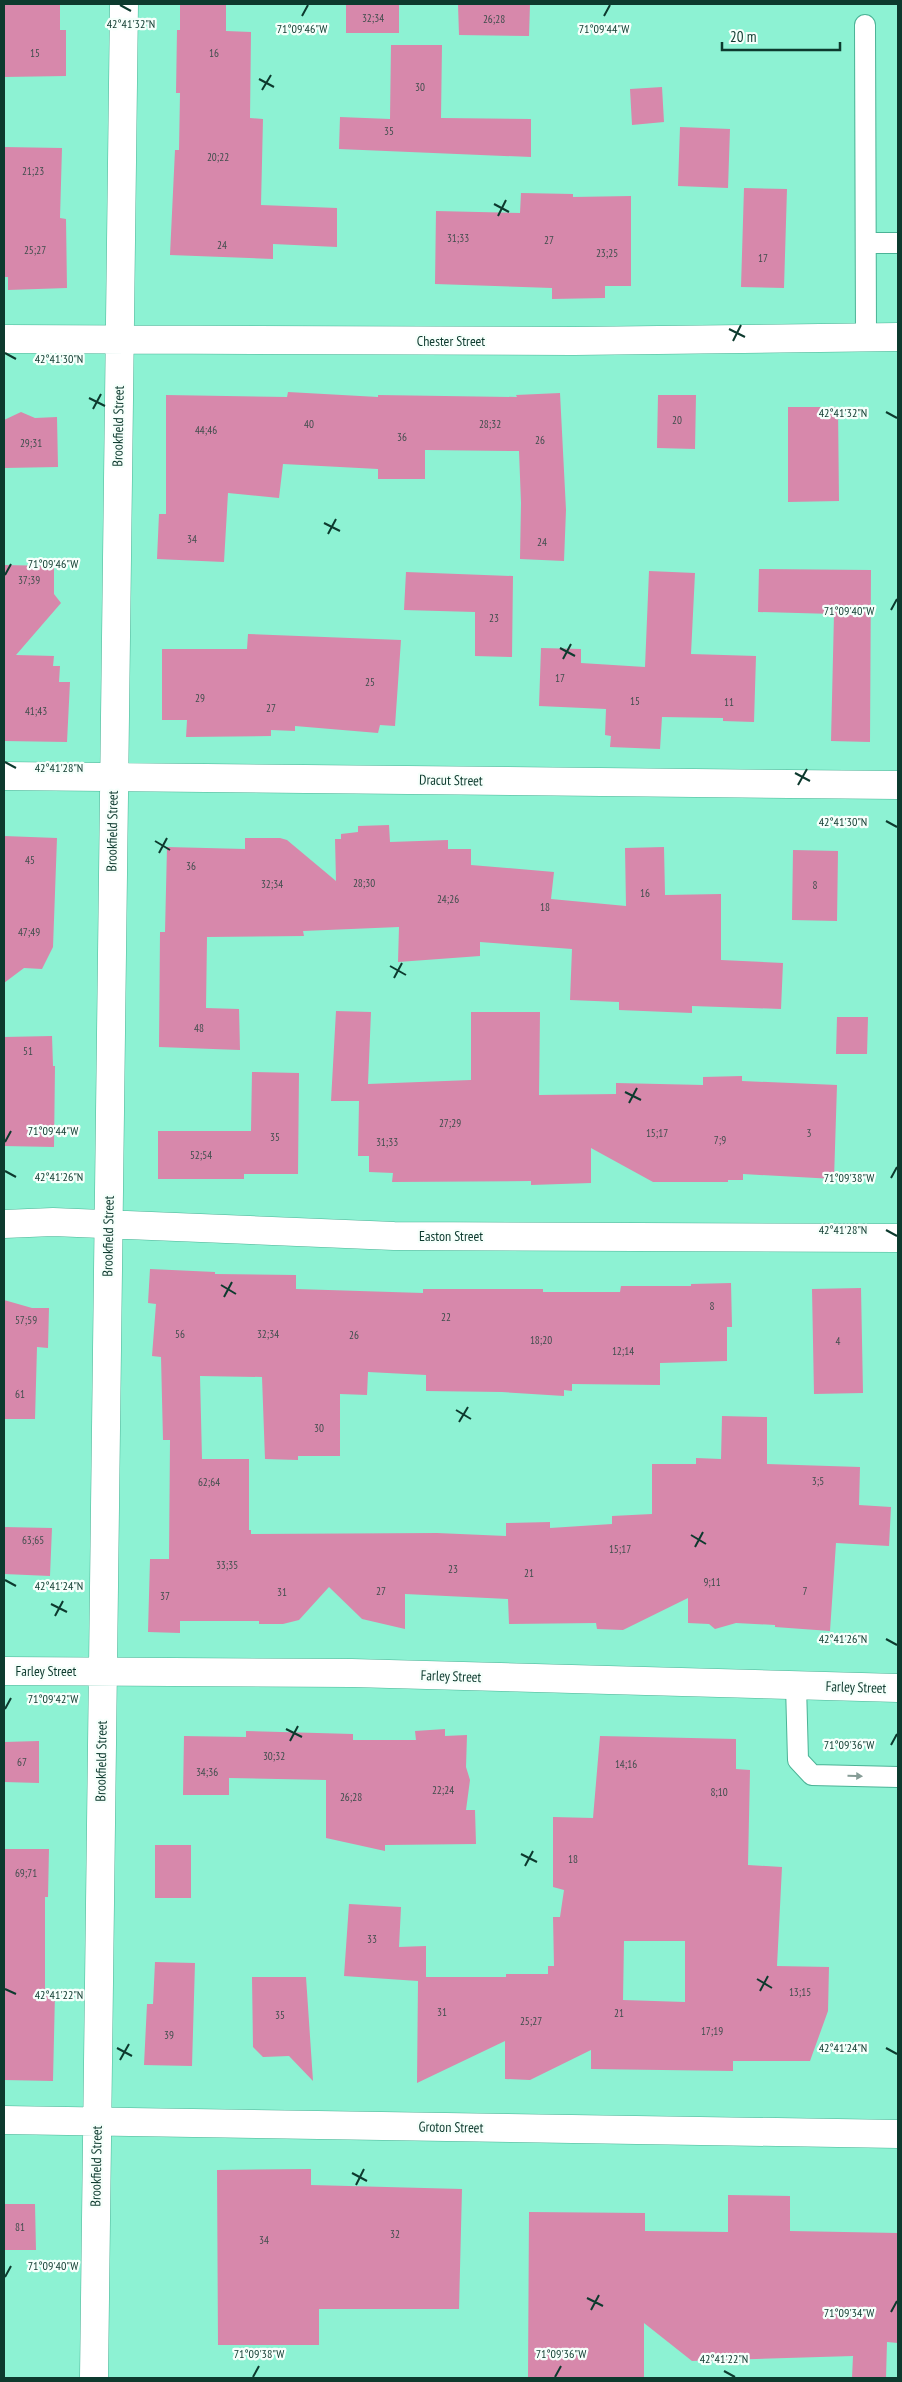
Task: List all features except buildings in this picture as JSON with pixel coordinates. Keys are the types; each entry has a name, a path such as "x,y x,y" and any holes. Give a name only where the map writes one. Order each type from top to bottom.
{"street":[{"name":"Brookfield Street","path":"94,2378 124,4"},
{"name":"Chester Street","path":"4,338 574,341 898,338"},
{"name":"Dracut Street","path":"4,776 898,786"},
{"name":"Easton Street","path":"4,1224 53,1222 394,1236 898,1238"},
{"name":"Farley Street","path":"4,1671 352,1673 898,1688"},
{"name":"Groton Street","path":"4,2120 898,2134"}],"lane":[{"path":"865,25 866,338"},
{"path":"866,242 898,243"},
{"path":"796,1685 798,1760 812,1775 898,1777"}]}
